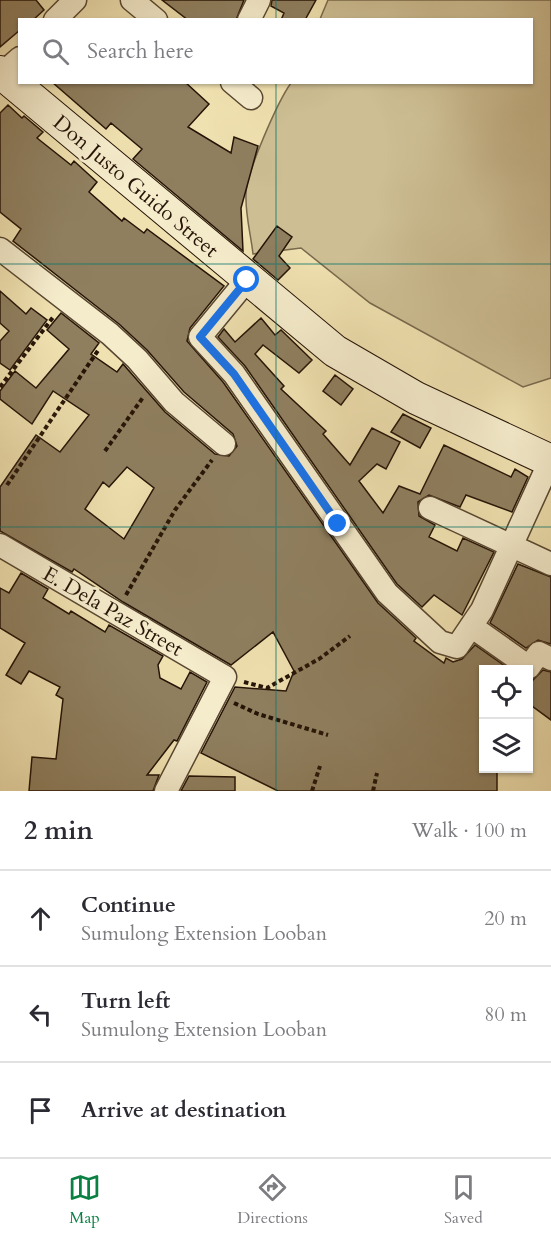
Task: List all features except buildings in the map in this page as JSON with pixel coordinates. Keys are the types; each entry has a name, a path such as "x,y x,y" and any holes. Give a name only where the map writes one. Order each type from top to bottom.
{"street":[{"path":"57,18 75,0"},
{"path":"132,0 154,18"},
{"path":"250,18 259,0"},
{"name":"Don Justo Guido Street","path":"5,70 18,81"},
{"name":"Don Justo Guido Street","path":"21,84 247,280 335,351 416,398 550,461"},
{"path":"234,84 251,98"},
{"path":"0,249 110,334 137,359 154,382 224,444"},
{"path":"247,280 200,337 234,374 387,593 440,642 457,647 482,610 550,461"},
{"path":"430,508 551,564"},
{"name":"E. Dela Paz Street","path":"0,545 115,614 221,686"},
{"path":"471,626 529,667 539,653 551,658"},
{"path":"166,791 221,686"}],"path":[{"path":"0,387 67,299"},
{"path":"7,485 61,401 110,334"},
{"path":"105,452 154,382"},
{"path":"115,614 175,510 224,444"},
{"path":"221,686 267,688 319,659 350,636"},
{"path":"221,686 258,714 328,735"},
{"path":"312,791 320,766"},
{"path":"373,791 377,774"}],"shaded area":[{"path":"328,0 551,0 551,378 523,387 370,303 301,248 253,254 246,209 247,184 264,137 290,84 533,84 533,18 320,18"}],"route":[{"path":"247,280 200,337 234,374 338,524"}]}
